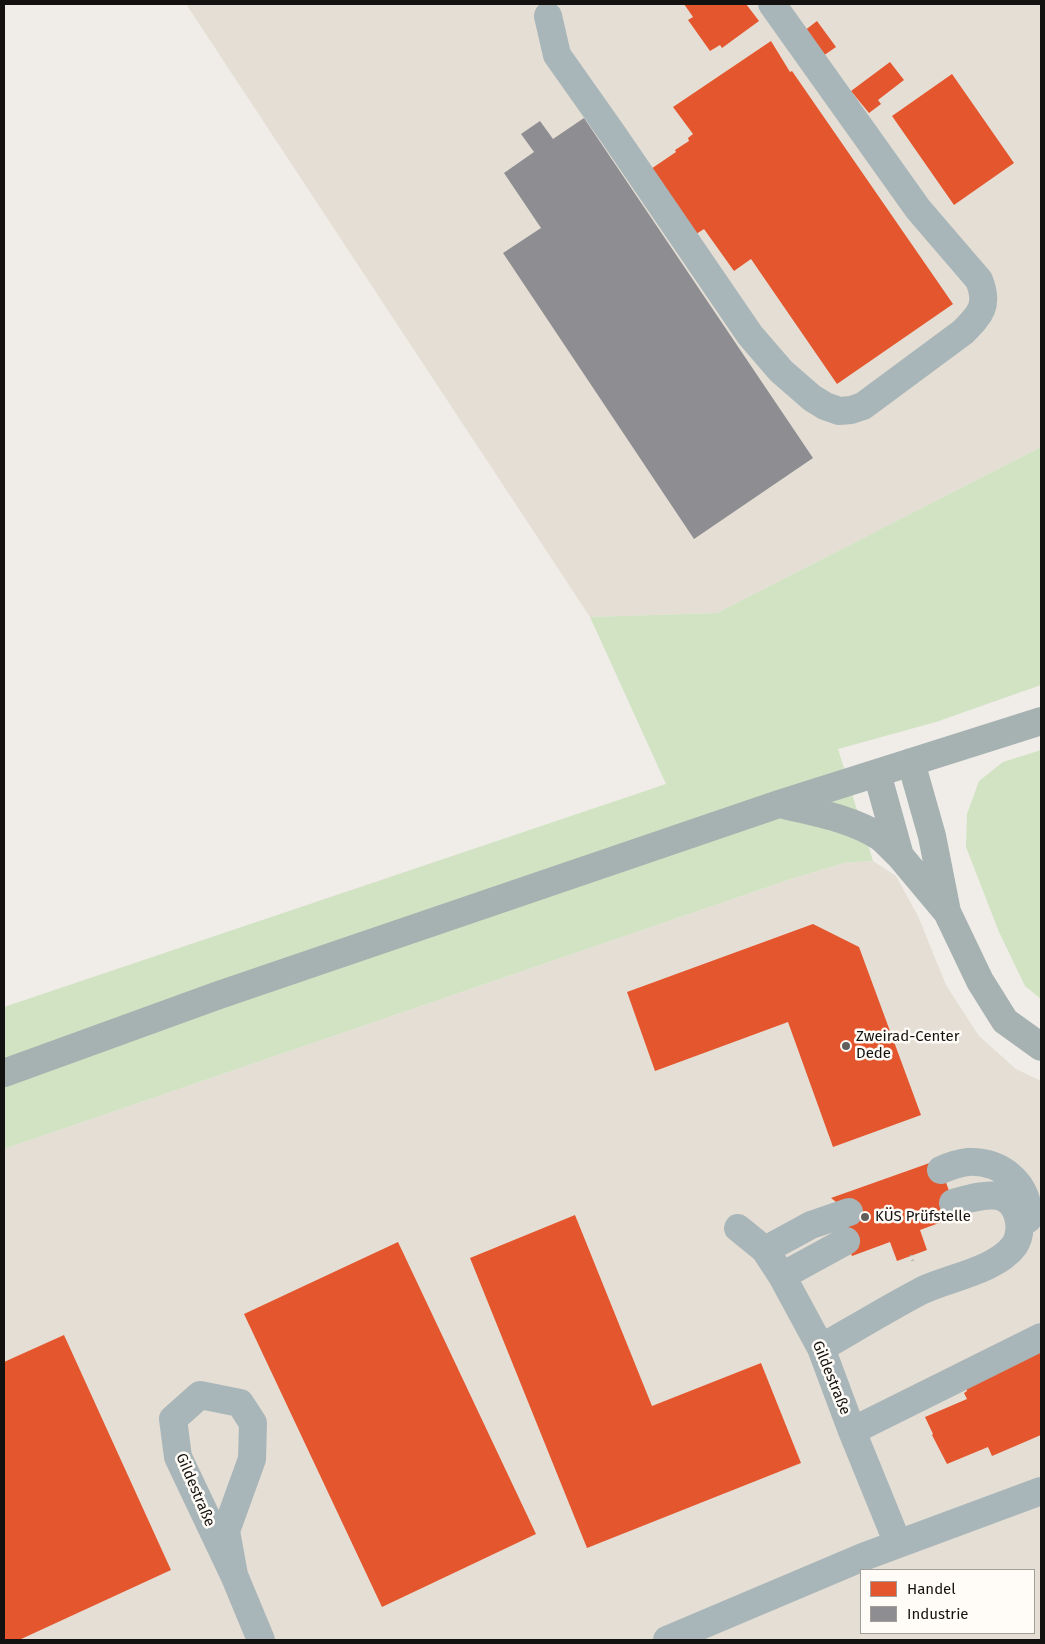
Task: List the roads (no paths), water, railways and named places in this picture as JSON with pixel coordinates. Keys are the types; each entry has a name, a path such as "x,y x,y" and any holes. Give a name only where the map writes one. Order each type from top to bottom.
{"main road":[{"path":"4,1073 219,995 779,804 1041,721"},
{"path":"911,762 932,836 948,912 980,981 1005,1021 1041,1048"},
{"path":"877,773 900,856"},
{"path":"779,804 840,820 881,838 900,856 948,912"}],"street":[{"path":"546,8 557,55 612,132 750,335 781,372 812,398 825,406 839,410 851,410 863,406 963,332 976,320 983,308 984,294 979,280 918,209 772,4"},
{"path":"821,1348 924,1290 976,1271 1004,1255 1014,1246 1027,1228 1028,1210 1023,1190 1006,1171 982,1162 955,1164 942,1170"},
{"path":"953,1204 990,1195 1007,1199 1012,1204 1020,1226 1014,1246"},
{"path":"765,1250 811,1225 849,1212"},
{"name":"Gildestraße","path":"738,1228 765,1250 782,1276 821,1348 898,1544"},
{"path":"782,1276 846,1241"},
{"path":"852,1431 1041,1338"},
{"name":"Gildestraße","path":"234,1575 226,1531 252,1459 253,1423 240,1403 200,1395 173,1419 178,1457 234,1575 261,1640"},
{"path":"667,1640 863,1557 1041,1491"}],"place":[{"name":"Zweirad-Center Dede","path":"846,1046"},
{"name":"KÜS Prüfstelle","path":"865,1217"}]}
